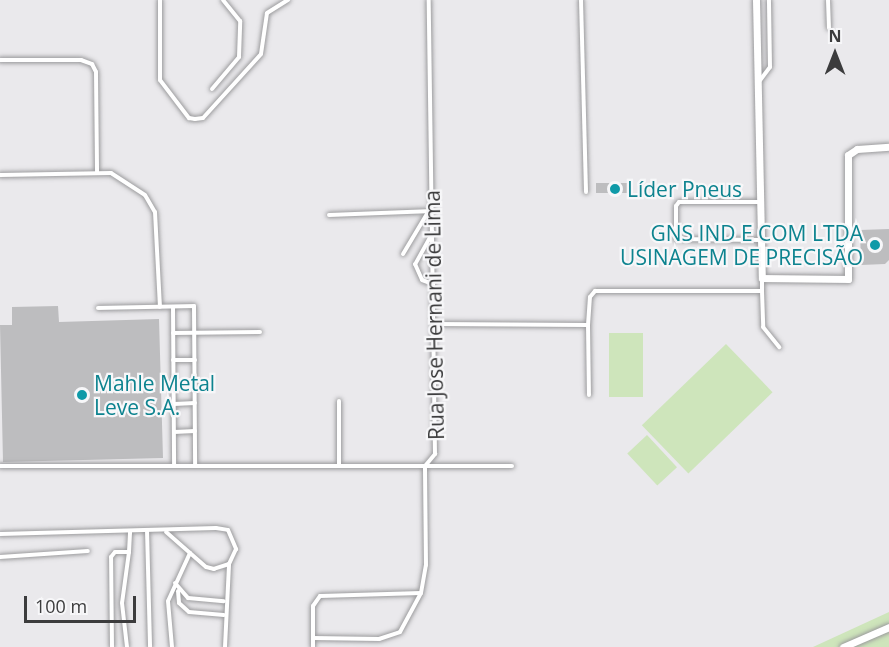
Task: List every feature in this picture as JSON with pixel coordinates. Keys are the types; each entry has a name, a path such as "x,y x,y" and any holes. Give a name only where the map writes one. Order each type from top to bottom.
{"street":[{"path":"756,0 762,278 848,279 845,165 848,155 857,149 889,147"},
{"path":"843,647 889,627"}],"lane":[{"path":"160,0 160,80 189,118 195,119 203,118 261,54 267,13 288,0"},
{"path":"212,90 240,57 240,21 223,0"},
{"name":"Rua Jose Hernani de Lima","path":"313,638 392,636 406,627 421,593 426,565 425,466 435,454 429,0"},
{"path":"581,0 586,192"},
{"path":"758,83 770,67 769,0"},
{"path":"828,0 829,28"},
{"path":"0,60 81,60 92,64 97,173"},
{"path":"0,175 111,173 152,202 160,307"},
{"path":"760,202 680,202 676,206 676,239 761,240"},
{"path":"329,215 430,211"},
{"path":"403,254 430,211"},
{"path":"433,231 415,264 422,280 433,284"},
{"path":"762,278 763,327 778,346"},
{"path":"589,395 588,326 590,297 596,291 762,291"},
{"path":"98,308 194,306 195,465"},
{"path":"173,307 174,465"},
{"path":"434,324 588,326"},
{"path":"173,333 260,332"},
{"path":"173,360 195,360"},
{"path":"339,401 339,465"},
{"path":"174,404 195,404"},
{"path":"174,432 195,431"},
{"path":"0,466 512,466"},
{"path":"147,530 150,647"},
{"path":"0,534 228,530 234,538 236,549 229,564 224,601 225,647"},
{"path":"127,647 122,603 130,531"},
{"path":"166,532 206,567 229,564"},
{"path":"0,557 88,551"},
{"path":"112,647 111,557 116,552 129,552"},
{"path":"172,647 168,641 168,601 190,553"},
{"path":"175,583 179,603 189,612 224,615"},
{"path":"178,591 188,598 224,601"},
{"path":"313,647 313,606 320,596 421,593"}],"green space":[{"path":"609,333 643,333 643,397 609,397"},
{"path":"726,344 773,392 688,473 642,425"},
{"path":"647,435 677,467 657,486 627,453"},
{"path":"889,612 889,647 813,647"}],"building":[{"name":"Líder Pneus","path":"596,183 633,183 633,193 596,193"},
{"name":"GNS IND E COM LTDA USINAGEM DE PRECISÃO","path":"889,229 889,260 885,264 861,265 860,230"},
{"name":"Mahle Metal Leve S.A.","path":"58,306 59,322 159,319 163,458 3,462 0,325 12,325 12,307"}],"place":[{"name":"Líder Pneus","path":"615,189"},
{"name":"GNS IND E COM LTDA USINAGEM DE PRECISÃO","path":"875,245"},
{"name":"Mahle Metal Leve S.A.","path":"82,395"}]}
